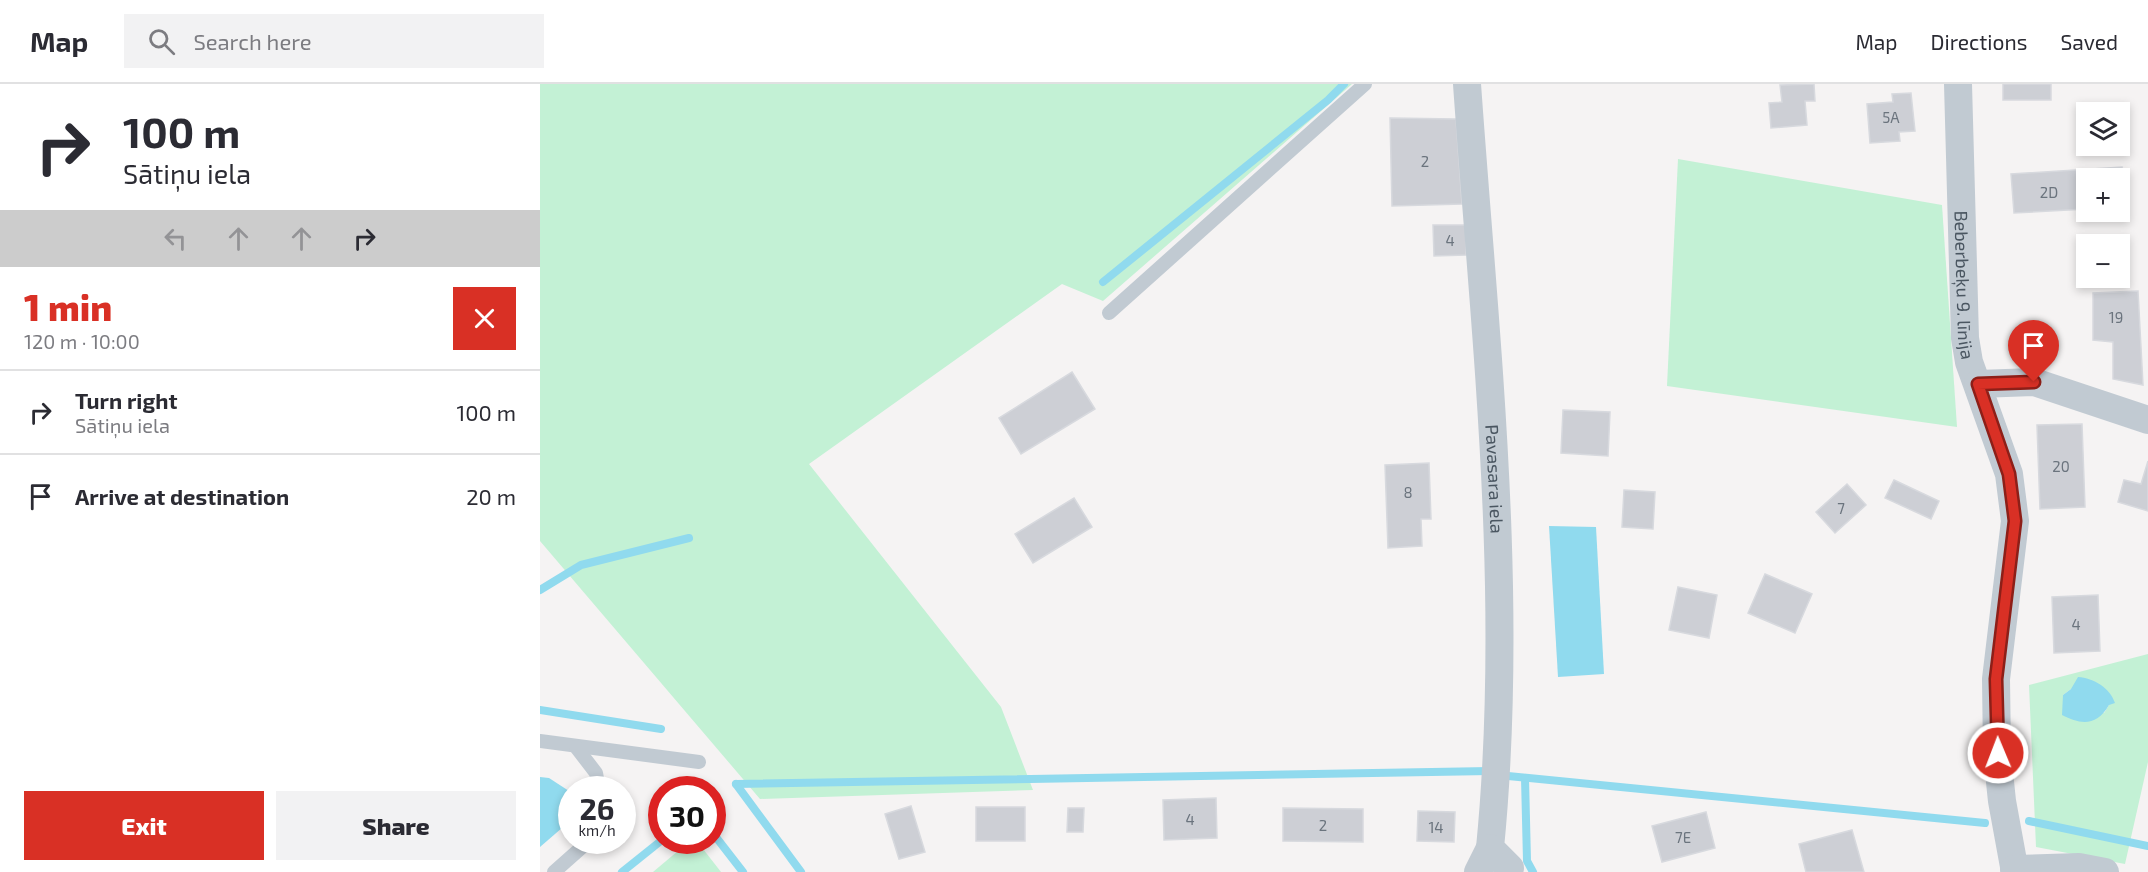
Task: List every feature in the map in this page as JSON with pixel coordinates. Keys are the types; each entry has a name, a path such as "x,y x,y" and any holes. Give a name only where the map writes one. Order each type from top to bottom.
{"street":[{"name":"Pavasara iela","path":"1467,84 1498,513 1499,762 1484,860 1510,868"},
{"name":"Beberbeķu 9. līnija","path":"1958,84 1965,338 1969,362 2009,474 2015,521 1996,679 2000,777 2014,870"},
{"path":"1978,384 2034,382 2148,420"},
{"path":"2014,870 2079,867 2105,872"}],"lane":[{"path":"1109,313 1365,84"},
{"path":"540,741 699,762"},
{"path":"576,747 597,776"},
{"path":"554,872 574,854"}],"green space":[{"path":"540,84 1352,84 1103,301 1062,284 809,464 1001,707 1033,790 760,799 540,541"},
{"path":"1678,159 1942,205 1957,427 1667,386"},
{"path":"2148,654 2148,762 2125,864 2036,847 2029,685","holes":["2071,689 2109,705 2104,713 2063,695"]},
{"path":"674,854 707,854 721,872 653,872"}],"water":[{"path":"1549,526 1596,527 1604,674 1558,677"},
{"path":"2078,677 2090,679 2101,685 2115,703 2109,705 2099,717 2088,722 2076,721 2062,715 2063,695 2071,689"},
{"path":"540,777 549,778 558,784 558,831 540,847"}],"building":[{"path":"1814,84 1815,101 1805,101 1807,125 1771,128 1769,103 1782,102 1780,85"},
{"path":"2003,84 2051,84 2051,100 2003,100"},
{"path":"1911,93 1915,131 1899,132 1900,141 1870,143 1867,104 1893,102 1892,94"},
{"path":"1390,118 1456,119 1462,204 1392,206"},
{"path":"2076,170 2076,210 2014,213 2011,174"},
{"path":"1433,225 1466,225 1466,255 1434,256"},
{"path":"2138,291 2143,385 2113,379 2113,342 2093,340 2093,293"},
{"path":"1072,372 1095,409 1021,454 999,418"},
{"path":"1563,410 1610,412 1608,456 1561,453"},
{"path":"2082,424 2085,507 2040,509 2037,425"},
{"path":"2148,461 2148,511 2118,502 2124,480 2141,484"},
{"path":"1429,463 1431,519 1421,519 1422,546 1388,548 1385,465"},
{"path":"1894,480 1939,501 1931,519 1885,498"},
{"path":"1847,484 1866,505 1835,533 1816,512"},
{"path":"1624,490 1655,492 1653,529 1622,527"},
{"path":"1074,498 1092,527 1033,563 1015,534"},
{"path":"1765,574 1812,594 1795,633 1748,613"},
{"path":"1678,587 1717,595 1709,638 1669,630"},
{"path":"2098,595 2100,651 2054,653 2052,597"},
{"path":"1216,798 1217,838 1164,840 1163,800"},
{"path":"911,806 925,852 899,859 885,814"},
{"path":"976,807 1025,807 1025,841 976,841"},
{"path":"1068,808 1084,808 1083,832 1067,832"},
{"path":"1283,808 1363,809 1363,842 1283,841"},
{"path":"1418,811 1455,812 1454,842 1417,841"},
{"path":"1706,812 1715,848 1662,862 1652,826"},
{"path":"1852,830 1864,872 1806,872 1799,844"}],"waterway":[{"path":"1103,282 1328,100 1344,84"},
{"path":"540,590 581,565 689,538"},
{"path":"540,710 661,729"},
{"path":"736,784 1490,771"},
{"path":"1508,776 1985,823"},
{"path":"1525,778 1527,861 1533,872"},
{"path":"736,784 801,872"},
{"path":"2029,821 2148,846"},
{"path":"726,850 743,872"},
{"path":"622,872 648,851"}],"route":[{"path":"1998,753 1996,679 2015,521 2009,474 1978,384 2034,382"}]}
